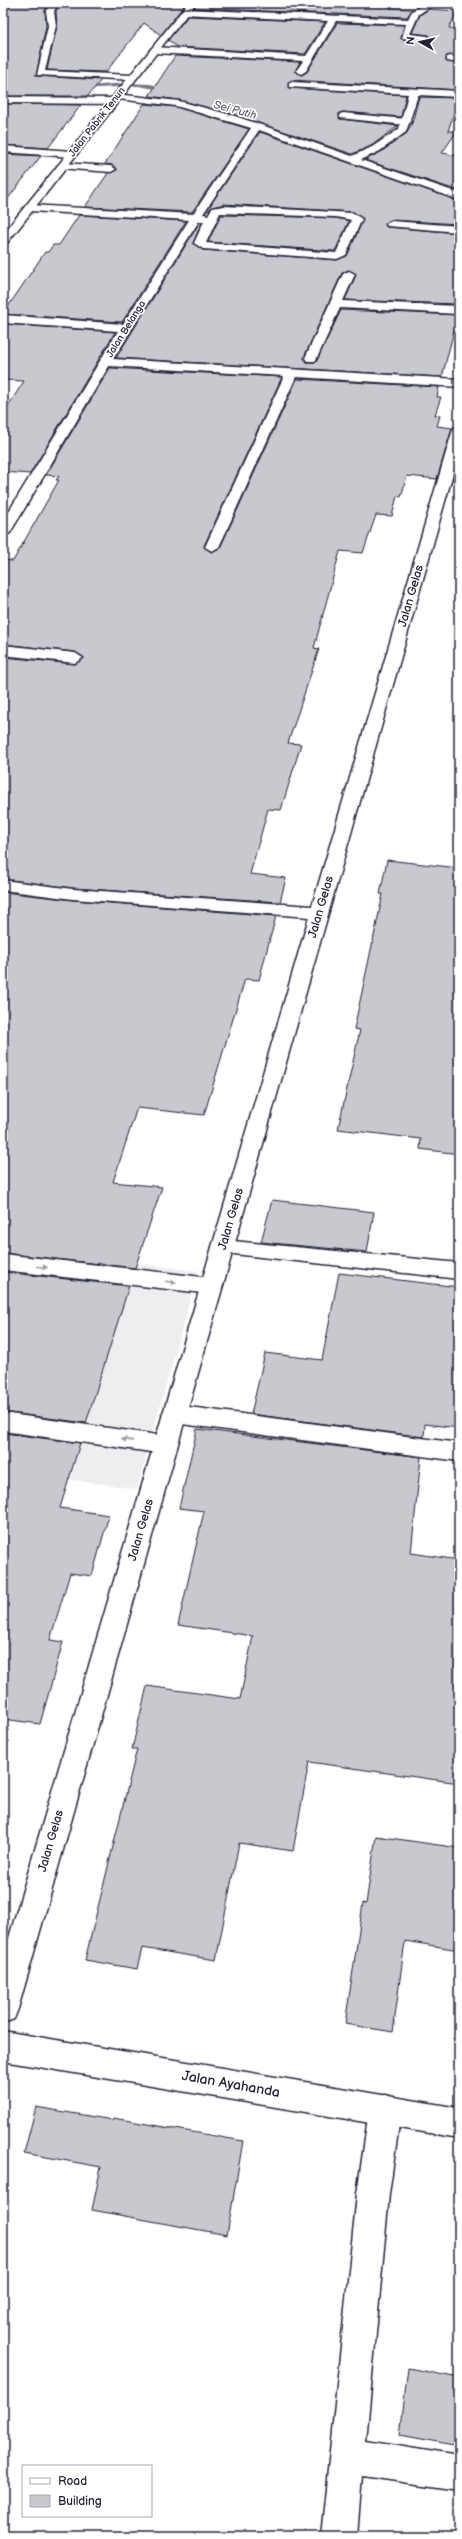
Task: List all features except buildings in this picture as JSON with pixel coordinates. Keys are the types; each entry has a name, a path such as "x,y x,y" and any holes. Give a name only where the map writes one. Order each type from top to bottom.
{"street":[{"path":"55,3 50,11 52,26 40,73 130,80"},
{"name":"Jalan Pabrik Tenun","path":"3,241 192,3"},
{"path":"425,38 405,36 415,13 432,3"},
{"path":"184,12 334,20 410,22"},
{"path":"286,92 334,20"},
{"path":"154,50 309,59"},
{"path":"292,85 459,94"},
{"path":"357,158 376,149 399,134 406,122 414,91"},
{"path":"3,100 117,97 176,103 232,118 256,127 357,158 459,197"},
{"path":"343,116 406,122"},
{"name":"Jalan Belanga","path":"3,534 105,362 196,217 256,127"},
{"path":"3,149 72,154"},
{"path":"62,166 111,169"},
{"path":"29,208 211,218"},
{"path":"224,209 336,214 349,215 357,219 341,254 337,256 203,246 199,242 211,218 216,210 224,209"},
{"path":"391,224 459,229"},
{"path":"311,358 337,304 349,274"},
{"path":"337,304 459,310"},
{"path":"3,319 127,328"},
{"path":"105,362 459,383"},
{"path":"212,547 291,374"},
{"name":"Jalan Gelas","path":"3,2008 459,429"},
{"path":"3,650 75,658"},
{"path":"3,885 81,895 319,912"},
{"path":"223,1247 459,1271"},
{"path":"3,1262 211,1286"},
{"path":"174,1414 459,1452"},
{"path":"3,1422 166,1445"},
{"name":"Jalan Ayahanda","path":"3,2046 459,2123"},
{"path":"339,2536 373,2194 384,2110"},
{"path":"348,2456 459,2473"}],"shaded area":[{"path":"3,1246 198,1271 137,1489 3,1470"}],"waterway":[{"name":"Sei Putih","path":"79,87 138,85 162,87 173,90"},
{"name":"Sei Putih","path":"341,145 389,162"}]}
